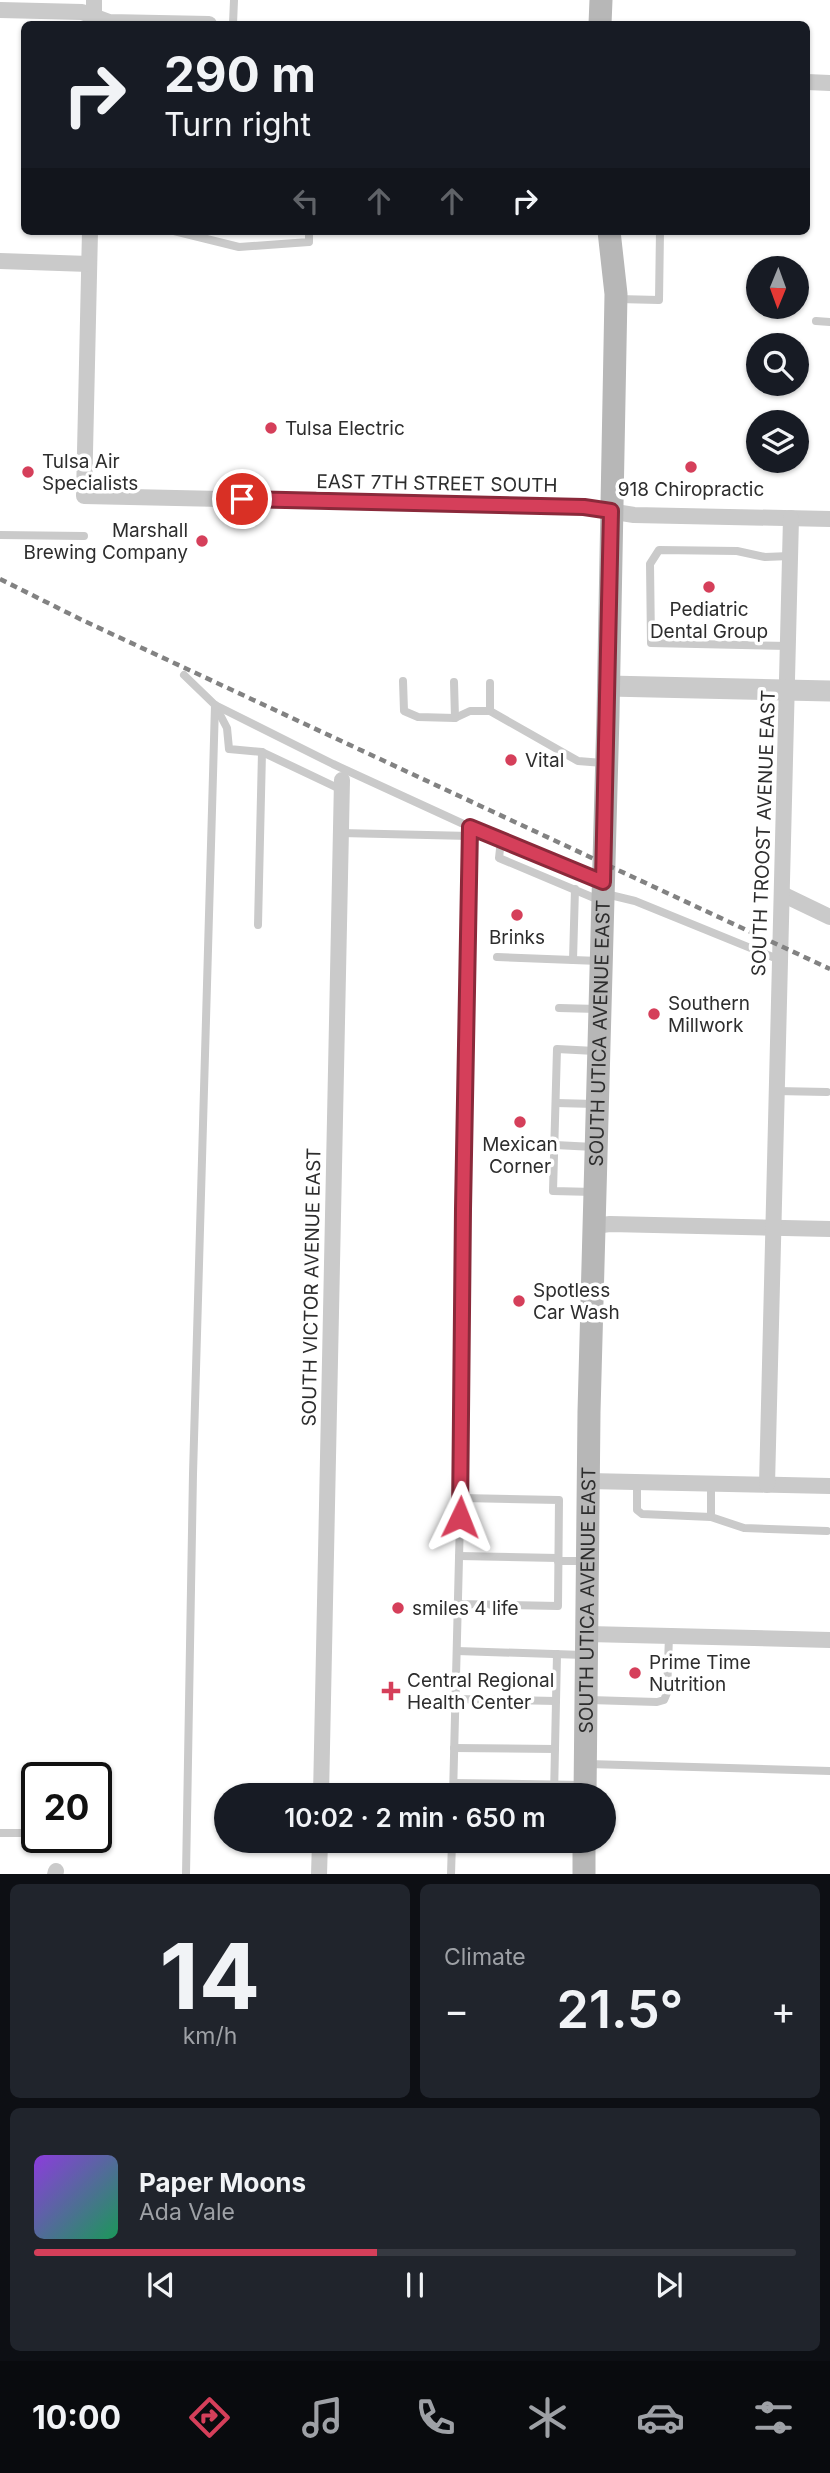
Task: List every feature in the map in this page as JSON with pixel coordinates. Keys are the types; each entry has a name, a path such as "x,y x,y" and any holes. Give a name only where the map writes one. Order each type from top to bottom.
{"main road":[{"path":"600,21 601,0"},
{"name":"SOUTH UTICA AVENUE EAST","path":"585,1782 588,1481 615,299 609,235"},
{"path":"584,1853 584,1874"}],"street":[{"path":"0,10 94,14"},
{"path":"810,82 830,83"},
{"path":"0,261 89,264 90,235"},
{"name":"EAST 7TH STREET SOUTH","path":"89,264 84,496 584,507 634,515 830,520"},
{"name":"SOUTH TROOST AVENUE EAST","path":"767,1485 791,518"},
{"path":"608,686 830,691"},
{"name":"SOUTH VICTOR AVENUE EAST","path":"321,1783 342,785"},
{"path":"782,894 830,917"},
{"path":"594,1226 610,1224 830,1229"},
{"path":"588,1481 830,1486"},
{"path":"588,1644 669,1636 830,1640"},
{"path":"319,1874 320,1853"}],"lane":[{"path":"233,21 234,0"},
{"path":"190,235 239,247 309,242 309,235"},
{"path":"615,299 659,300 660,235"},
{"path":"816,321 830,322"},
{"path":"0,536 84,536"},
{"path":"789,646 651,643 650,564 659,550 737,551 765,556 790,556"},
{"path":"184,675 215,705 470,832 501,840 603,892"},
{"path":"403,681 404,711 418,717 454,718 470,711 490,711 578,761 606,763"},
{"path":"454,682 454,718"},
{"path":"490,683 490,711"},
{"path":"215,705 226,728 229,749 262,752 342,785"},
{"path":"186,1874 193,1488 215,705"},
{"path":"258,925 262,752"},
{"path":"341,833 470,832"},
{"path":"454,1783 461,1497 470,832"},
{"path":"501,840 499,858 575,889 603,892 635,901 780,960"},
{"path":"573,960 575,889"},
{"path":"498,957 601,961"},
{"path":"559,1007 599,1009"},
{"path":"594,1192 553,1191 555,1103 557,1049 598,1051"},
{"path":"776,1091 827,1092"},
{"path":"555,1103 597,1104"},
{"path":"555,1145 596,1147"},
{"path":"637,1482 637,1510 642,1514 710,1517 744,1528 827,1531"},
{"path":"710,1517 711,1484"},
{"path":"458,1604 558,1606 559,1500 461,1497"},
{"path":"459,1556 588,1561"},
{"path":"586,1700 664,1700 667,1693 669,1636"},
{"path":"457,1651 557,1654 588,1644"},
{"path":"555,1783 557,1654"},
{"path":"456,1699 556,1701"},
{"path":"454,1748 555,1749"},
{"path":"585,1782 830,1771"},
{"path":"0,1833 21,1833"},
{"path":"451,1874 452,1853"}],"railway":[{"path":"0,579 82,620 830,969"}],"place":[{"name":"Tulsa Electric","path":"271,428"},
{"name":"918 Chiropractic","path":"691,467"},
{"name":"Tulsa Air Specialists","path":"28,472"},
{"name":"Marshall Brewing Company","path":"202,541"},
{"name":"Pediatric Dental Group","path":"709,587"},
{"name":"Vital","path":"511,760"},
{"name":"Brinks","path":"517,915"},
{"name":"Southern Millwork","path":"654,1014"},
{"name":"Mexican Corner","path":"520,1122"},
{"name":"Spotless Car Wash","path":"519,1301"},
{"name":"smiles 4 life","path":"398,1608"},
{"name":"Prime Time Nutrition","path":"635,1673"},
{"name":"Central Regional Health Center","path":"391,1691"}],"route":[{"path":"242,499 584,507 611,511 603,882 470,827 460,1517"}]}
